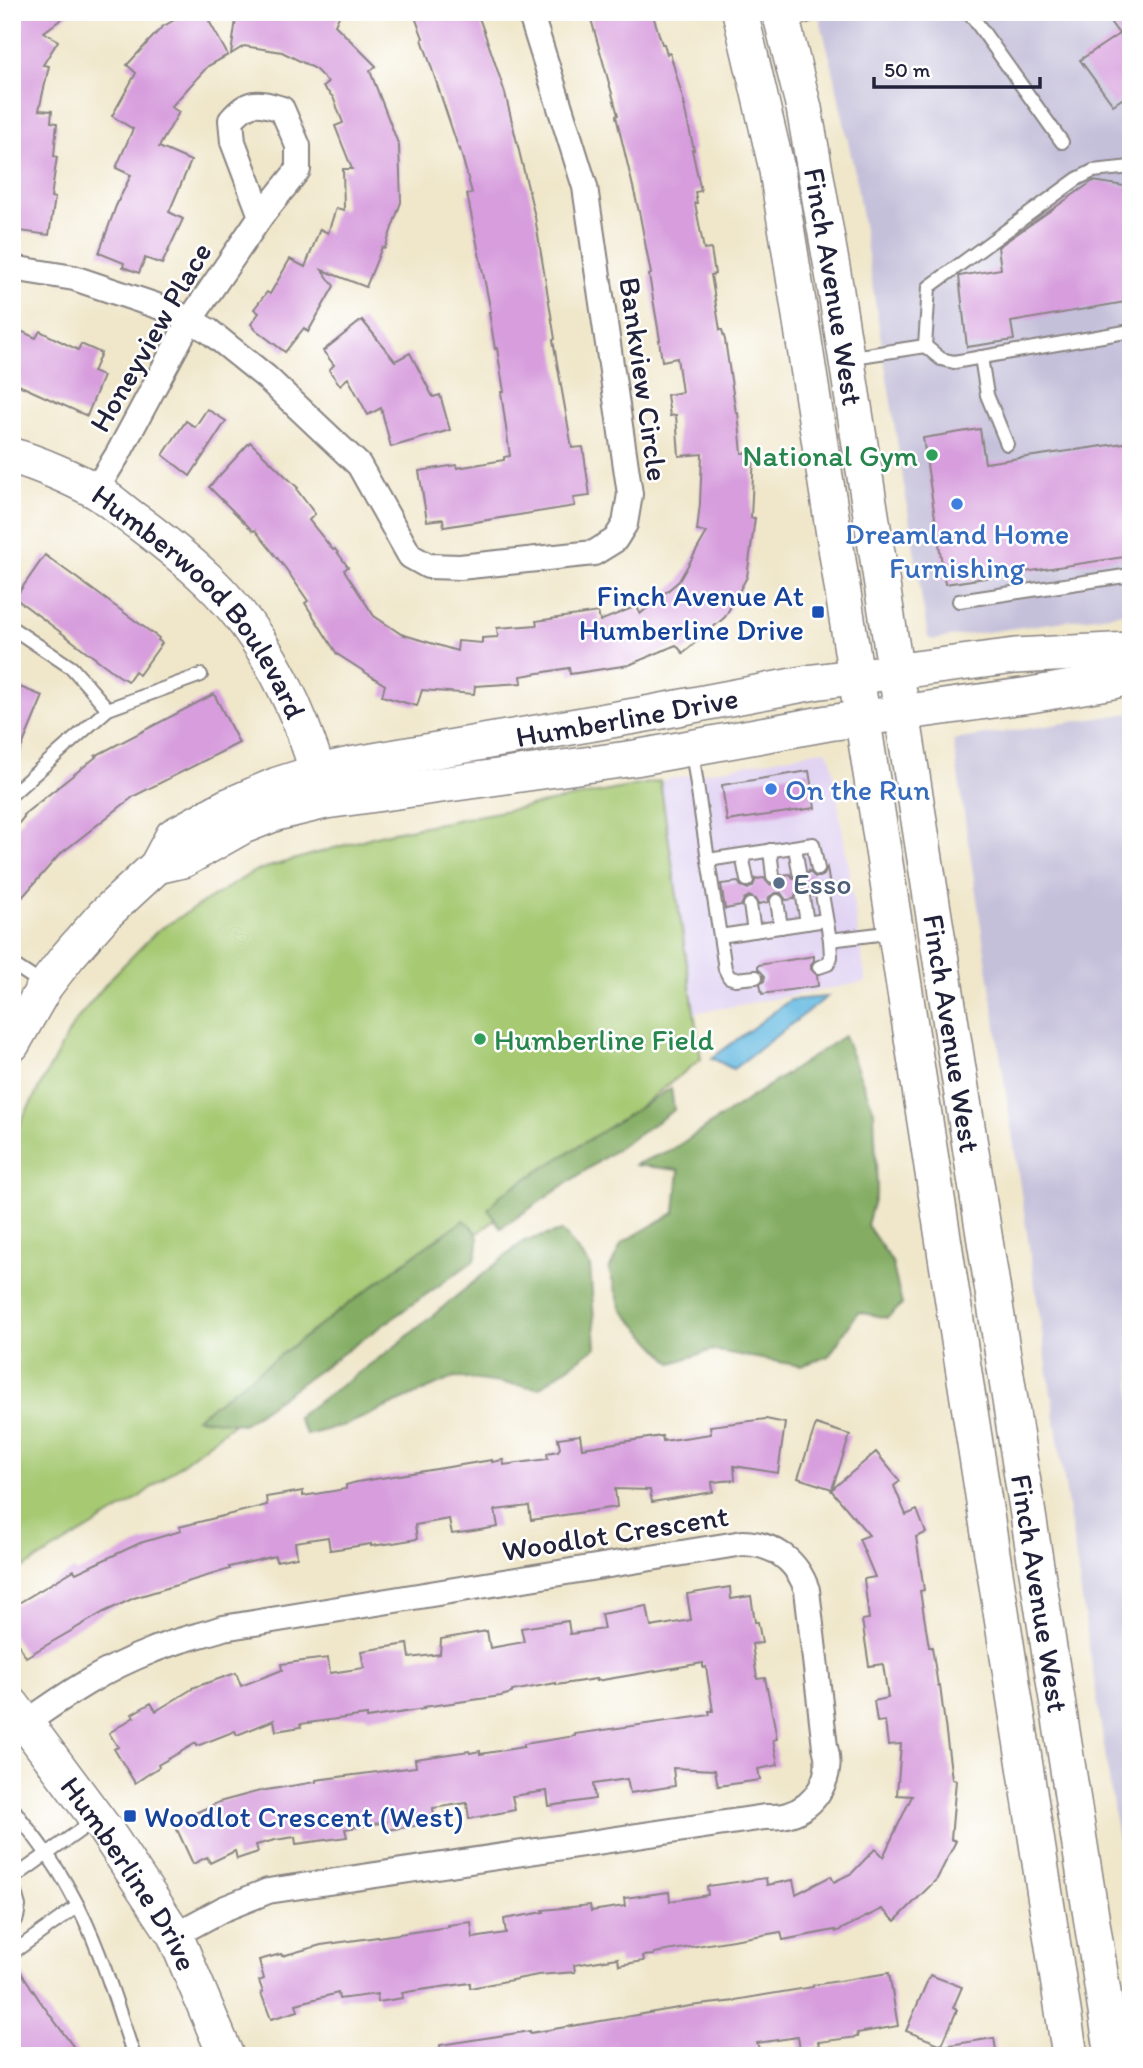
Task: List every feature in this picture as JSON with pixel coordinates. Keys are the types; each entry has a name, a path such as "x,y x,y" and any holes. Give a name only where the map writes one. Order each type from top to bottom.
{"main road":[{"name":"Finch Avenue West","path":"740,12 776,165 1070,2056"},
{"name":"Finch Avenue West","path":"782,18 813,153 847,358 1113,2056"},
{"name":"Humberwood Boulevard","path":"12,456 28,460 95,491 165,542 210,582 242,619 276,671 304,729 322,787"},
{"name":"Humberline Drive","path":"12,1044 45,986 68,956 104,915 157,866 183,860 243,826 276,813 322,787 646,714 814,682 1015,656 1131,650"},
{"name":"Humberline Drive","path":"322,787 470,782 820,724 1030,695 1131,676"},
{"name":"Humberline Drive","path":"19,1714 97,1819 175,1934 226,2056"}],"street":[{"name":"Bankview Circle","path":"12,268 74,278 166,309 209,331 266,377 359,465 410,556 428,566 460,567 594,553 615,540 625,524 630,494 585,187 530,12"},
{"name":"Honeyview Place","path":"95,491 118,454 190,320 261,216"},
{"name":"Woodlot Crescent","path":"19,1714 56,1701 105,1672 152,1650 223,1628 746,1543 764,1545 780,1553 792,1562 803,1576 807,1590 825,1747 829,1759 825,1780 815,1798 799,1811 783,1816 765,1816 268,1891 222,1909 175,1934"}],"lane":[{"path":"782,18 819,12"},
{"path":"969,12 1062,142"},
{"path":"925,346 929,287 1077,179 1093,171 1131,167"},
{"path":"847,358 925,346 941,359 954,362 1131,331"},
{"path":"981,358 987,395 1007,444"},
{"path":"959,601 1131,575"},
{"path":"12,628 72,668 108,709"},
{"path":"12,794 108,709 201,676"},
{"path":"691,747 725,969 729,977 735,979 756,977"},
{"path":"708,860 813,844 818,869"},
{"path":"794,847 799,872"},
{"path":"770,850 774,876"},
{"path":"742,855 747,880"},
{"path":"819,967 828,964 831,957 822,894"},
{"path":"803,897 807,923"},
{"path":"777,901 781,927"},
{"path":"750,905 754,931"},
{"path":"720,936 827,920"},
{"path":"830,940 896,932"},
{"path":"12,964 45,986"},
{"path":"12,1807 71,1891 98,1951 134,2056"},
{"path":"12,1922 17,1918 19,1906 12,1881 97,1819"},
{"path":"12,1953 78,1906"}],"shaded area":[{"path":"818,12 1131,12 1131,612 933,640 928,638 855,174"},
{"path":"1131,713 1131,1926 953,740"},
{"path":"827,751 831,758 866,982 695,1013 660,781"}],"green space":[{"path":"660,781 701,1059 133,1502 12,1575 12,1138 74,1023 110,979 157,931 255,871 383,834"},
{"path":"844,1036 874,1111 877,1189 867,1225 892,1262 902,1305 887,1318 858,1312 829,1356 801,1366 712,1350 672,1363 622,1310 609,1270 622,1243 675,1212 679,1170 634,1165 673,1149"},
{"path":"671,1088 674,1110 501,1228 488,1209 499,1196"},
{"path":"464,1220 478,1237 475,1260 243,1424 196,1418 418,1252"},
{"path":"562,1231 590,1266 596,1347 539,1388 455,1377 348,1424 307,1435 297,1417 393,1348 524,1241"}],"water":[{"path":"827,997 733,1069 712,1058 790,1000"}],"building":[{"path":"12,12 71,12 44,32 58,41 43,65 49,66 39,110 52,111 51,122 57,123 54,156 57,157 51,197 55,198 49,235 12,230"},
{"path":"189,12 204,12 228,55 208,66 171,107 179,112 159,147 191,161 169,212 183,219 162,264 145,258 139,273 123,267 124,263 99,253 116,206 131,175 116,168 133,129 112,116 136,73 127,65 162,27"},
{"path":"237,12 341,12 335,25 376,66 370,71 399,146 401,202 385,248 382,247 366,287 322,270 334,286 308,332 304,328 285,352 251,324 259,313 254,309 267,292 270,294 290,259 305,267 320,229 328,233 336,208 344,210 343,169 352,169 335,126 343,123 333,97 323,87 328,82 314,68 282,52 244,46 231,54"},
{"path":"413,12 477,12 505,93 535,217 572,448 583,447 590,496 573,498 575,506 444,527 443,519 427,521 419,471 456,465 457,468 504,460 504,457 510,456 497,348 495,349 491,312 467,194 472,193 460,149"},
{"path":"589,12 652,12 662,44 667,54 670,53 685,106 701,191 695,192 695,203 704,250 711,249 715,274 711,275 738,413 742,453 754,453 751,518 755,518 747,577 725,617 683,653 676,645 629,665 570,674 569,668 521,676 522,683 475,686 474,694 422,690 417,706 382,696 385,685 337,654 305,603 308,601 286,569 255,530 209,487 250,442 298,488 315,514 309,520 348,567 344,570 374,616 401,634 457,651 458,641 482,643 482,638 498,637 497,628 537,625 536,621 598,612 600,621 637,606 640,614 679,581 707,532 697,531 702,454 679,456 676,415 670,416 667,395 682,392 677,358 662,361 649,275 651,274 640,216 616,116 618,115"},
{"path":"1103,12 1131,12 1131,93 1113,105 1080,60 1119,34"},
{"path":"1093,181 1131,187 1131,301 1011,322 1014,340 967,347 959,276 1001,269 998,247"},
{"path":"362,320 395,361 410,353 433,397 440,395 450,430 391,447 381,408 368,415 348,378 340,385 329,370 334,365 323,351"},
{"path":"12,327 36,338 40,331 78,350 81,344 101,353 93,372 103,376 87,416 12,382"},
{"path":"207,409 226,421 190,476 163,455 186,421 195,427"},
{"path":"980,429 985,463 1131,442 1131,556 945,584 923,438"},
{"path":"45,555 159,638 162,643 139,675 135,671 128,681 119,676 15,598"},
{"path":"12,684 43,696 12,770"},
{"path":"214,694 239,743 134,796 59,855 12,909 12,831 23,815 95,756"},
{"path":"809,771 815,808 727,821 722,785"},
{"path":"827,868 831,893 821,885 816,888 813,896 806,889 798,890 794,899 786,900 781,893 775,893 769,897 768,902 759,904 749,896 741,906 725,909 721,884 738,882 748,889 756,879 764,878 769,884 775,885 782,875 790,874 800,881 809,871 815,877 820,877"},
{"path":"814,956 811,969 817,975 818,986 762,994 760,984 765,976 758,969 758,965"},
{"path":"766,1419 785,1423 778,1473 734,1466 735,1480 712,1482 713,1492 652,1502 650,1490 615,1489 617,1507 531,1520 529,1506 495,1510 498,1527 452,1534 449,1519 415,1525 417,1539 393,1543 330,1550 328,1537 295,1542 297,1557 276,1561 275,1556 229,1567 230,1569 134,1598 26,1657 12,1634 12,1607 74,1570 76,1573 140,1543 181,1531 179,1527 267,1505 266,1497 303,1491 303,1496 346,1489 346,1485 357,1482 492,1460 503,1460 504,1465 548,1459 547,1453 560,1448 558,1438 580,1435 582,1448 662,1436 663,1441 711,1434 710,1426"},
{"path":"816,1424 850,1435 832,1489 798,1478"},
{"path":"876,1452 900,1481 894,1486 906,1515 917,1510 926,1533 916,1537 924,1590 920,1591 929,1647 932,1647 940,1686 952,1779 956,1780 951,1839 956,1841 937,1879 895,1921 882,1909 836,1932 835,1930 783,1940 781,1932 654,1953 643,1956 644,1961 619,1965 618,1958 574,1965 575,1972 538,1975 470,1988 470,1983 413,1991 402,1993 403,1998 378,2002 377,1994 339,1999 338,1993 296,2004 298,2011 271,2019 261,1993 263,1992 259,1981 264,1979 259,1960 281,1954 282,1956 321,1945 471,1922 473,1938 506,1933 504,1919 544,1912 543,1910 590,1905 591,1911 625,1906 624,1898 669,1892 670,1901 708,1895 707,1886 766,1878 767,1885 793,1880 796,1894 831,1876 834,1882 852,1873 875,1849 883,1857 912,1796 897,1795 901,1744 888,1745 885,1721 877,1722 874,1701 888,1698 883,1664 869,1666 862,1620 869,1619 864,1579 875,1577 859,1539 869,1535 831,1490"},
{"path":"730,1587 731,1599 751,1596 762,1643 752,1644 757,1679 765,1678 777,1739 773,1740 778,1765 758,1769 760,1780 718,1786 715,1770 673,1768 675,1786 630,1793 627,1779 593,1784 595,1799 549,1806 547,1791 512,1796 515,1810 469,1819 467,1803 433,1808 435,1823 387,1830 386,1822 345,1829 347,1837 296,1844 295,1837 275,1840 256,1845 258,1852 237,1859 235,1851 210,1863 207,1857 193,1864 174,1823 219,1802 316,1780 416,1767 415,1759 469,1751 480,1751 480,1754 524,1747 524,1744 575,1734 710,1715 709,1711 713,1711 706,1667 703,1668 703,1663 596,1681 556,1683 512,1691 501,1696 367,1718 367,1715 300,1724 301,1727 276,1731 274,1720 237,1735 235,1731 197,1746 196,1743 158,1765 159,1767 135,1783 114,1749 118,1747 109,1733 151,1703 156,1711 192,1688 236,1673 241,1686 282,1670 281,1664 328,1658 330,1673 364,1668 361,1651 408,1644 410,1658 440,1654 441,1639 487,1631 490,1648 524,1642 521,1628 568,1621 570,1634 604,1629 601,1614 647,1606 651,1627 691,1620 687,1594"},
{"path":"14,1961 40,2001 80,2056 12,2056"},
{"path":"889,1973 898,2026 857,2033 858,2037 818,2042 819,2046 800,2049 798,2037 757,2043 762,2056 441,2056 440,2045 735,2001"},
{"path":"930,1975 962,1987 953,2008 957,2010 942,2045 906,2031"},
{"path":"994,2038 997,2056 944,2056 943,2046"}],"place":[{"name":"National Gym","path":"932,455"},
{"name":"Dreamland Home Furnishing","path":"957,504"},
{"name":"Finch Avenue At Humberline Drive","path":"818,612"},
{"name":"On the Run","path":"771,789"},
{"name":"Esso","path":"779,883"},
{"name":"Humberline Field","path":"480,1039"},
{"name":"Woodlot Crescent (West)","path":"130,1816"}]}
